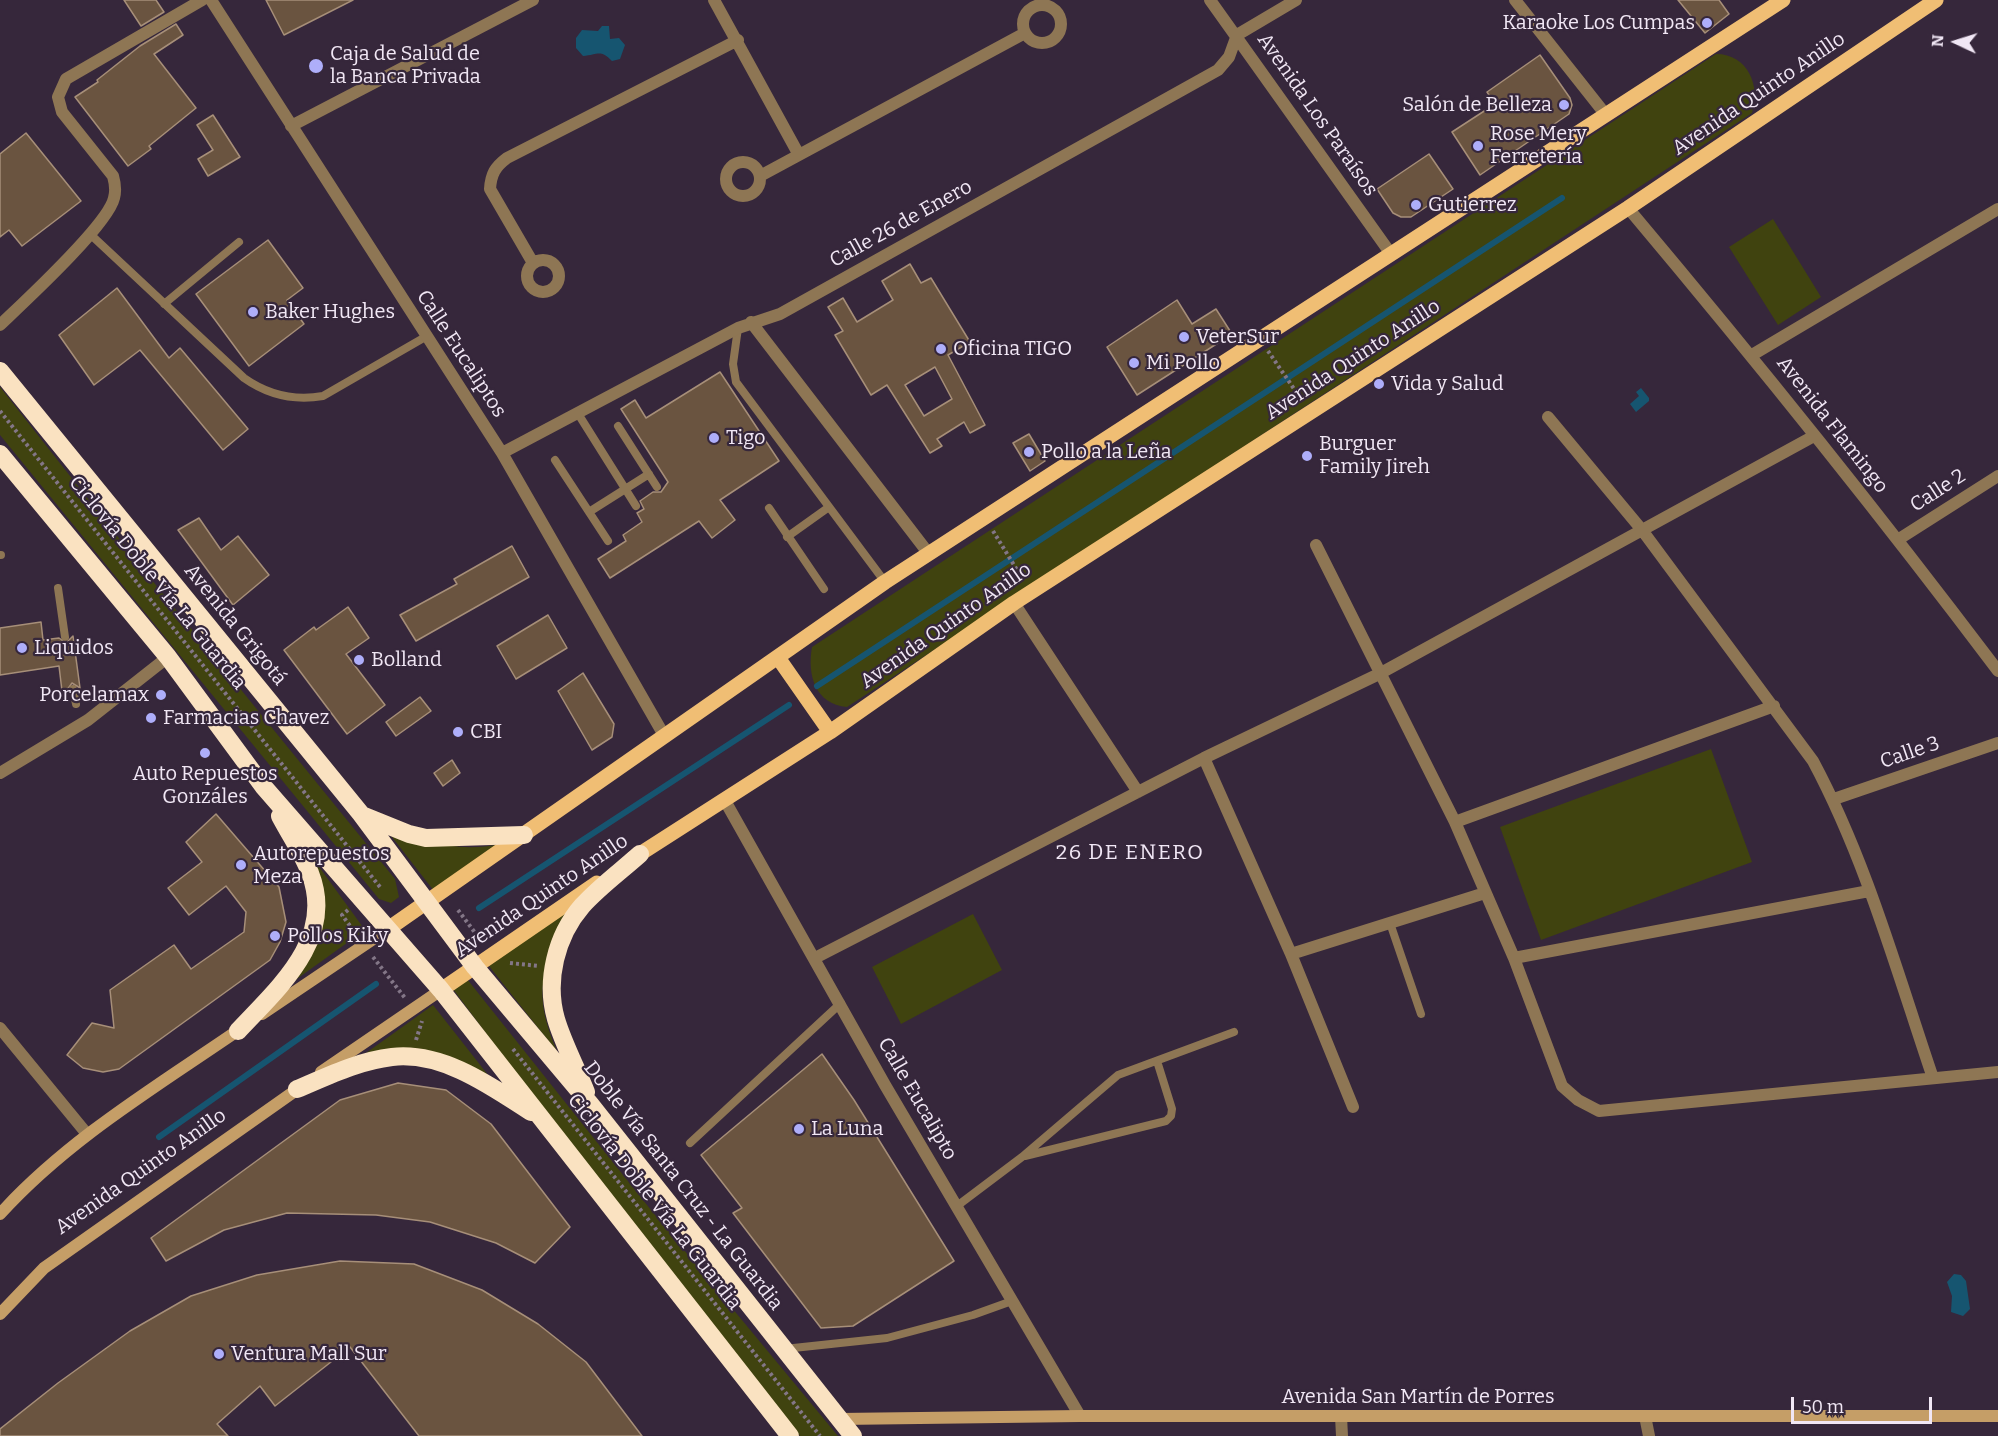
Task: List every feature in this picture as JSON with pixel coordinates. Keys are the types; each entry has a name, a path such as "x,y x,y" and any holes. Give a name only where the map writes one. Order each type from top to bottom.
{"highway":[{"name":"Avenida Grigotá","path":"0,371 361,814 475,967"},
{"path":"5,464 168,657 263,786 441,990 790,1436"},
{"path":"238,1031 285,981 302,958 316,920 311,874 263,786"},
{"path":"361,814 409,834 426,838 524,835"},
{"path":"591,1105 557,1021 552,999 554,968 564,935 581,907 640,854"},
{"name":"Doble Vía Santa Cruz - La Guardia","path":"475,967 591,1105 853,1436"},
{"path":"297,1089 355,1065 394,1057 428,1059 463,1072 543,1120"}],"main road":[{"path":"388,929 885,582 1783,0"},
{"name":"Avenida Quinto Anillo","path":"441,990 640,854 830,732 1014,603 1628,207 1936,0"},
{"path":"779,658 830,732"}],"street":[{"path":"0,325 90,234 114,201 116,188 113,176 63,112 58,96 66,79 202,0"},
{"name":"Calle Eucaliptos","path":"211,0 502,453 665,737"},
{"path":"291,126 533,0"},
{"path":"714,0 738,40 798,155"},
{"name":"Avenida Los Paraísos","path":"1210,0 1391,254"},
{"path":"1237,35 1296,0"},
{"path":"1515,0 1606,115"},
{"path":"760,176 1025,33"},
{"name":"Calle 26 de Enero","path":"502,453 738,328 780,314 1218,70 1229,57 1237,35"},
{"path":"533,263 490,189 491,178 496,166 507,158 738,40"},
{"name":"Avenida Flamingo","path":"1628,207 1752,355 1814,436 1899,539 1998,671"},
{"path":"1752,355 1998,209"},
{"path":"751,322 929,554"},
{"path":"1548,417 1642,530 1813,761 1834,799 1869,891 1933,1078"},
{"path":"815,958 1204,758 1379,674 1814,436"},
{"name":"Calle 2","path":"1899,539 1998,476"},
{"path":"1316,546 1455,822 1514,958 1562,1086 1578,1100 1599,1111 1998,1072"},
{"path":"1014,603 1138,792"},
{"path":"0,773 88,720 168,657"},
{"path":"1455,822 1774,706"},
{"name":"Calle 3","path":"1834,799 1998,743"},
{"path":"1204,758 1291,954 1353,1107"},
{"name":"Calle Eucalipto","path":"724,799 1080,1416"},
{"path":"1514,958 1869,891"},
{"path":"1291,954 1485,893"},
{"path":"0,1214 30,1181 87,1134 388,929"},
{"name":"Avenida Quinto Anillo","path":"0,1314 44,1268 441,990"},
{"path":"0,1028 87,1134"},
{"name":"Avenida San Martín de Porres","path":"839,1419 1080,1416 1998,1416"},
{"path":"1341,1416 1342,1436"},
{"path":"1646,1416 1649,1436"}],"lane":[{"path":"90,234 258,388 294,398 323,396 427,336"},
{"path":"164,304 239,242"},
{"path":"738,328 733,364 736,382 885,582"},
{"path":"577,412 636,506"},
{"path":"618,426 657,487"},
{"path":"555,459 608,541"},
{"path":"589,512 649,474"},
{"path":"787,537 829,507"},
{"path":"768,508 824,589"},
{"path":"58,588 65,638"},
{"path":"73,689 76,704"},
{"path":"1390,923 1421,1014"},
{"path":"690,1143 841,1003"},
{"path":"957,1206 1022,1157 1118,1075 1234,1032"},
{"path":"1022,1157 1166,1121 1171,1116 1172,1109 1157,1061"},
{"path":"783,1349 887,1338 974,1315 1012,1301"}],"path":[{"path":"1278,364 1296,392"},
{"name":"Ciclovía Doble Vía La Guardia","path":"0,411 380,887"},
{"path":"1003,548 1020,575"},
{"path":"509,962 554,968"},
{"name":"Ciclovía Doble Vía La Guardia","path":"509,1044 820,1436"}],"shaded area":[{"path":"1716,54 1736,59 1749,73 1755,92 1752,113 847,707 836,705 821,694 812,677 812,647"},
{"path":"1773,219 1821,297 1778,325 1729,247"},
{"path":"0,387 155,584 395,879 399,897 391,903 379,899 0,435"},
{"path":"1711,749 1752,862 1541,940 1500,827"},
{"path":"385,828 428,841 456,846 500,844 434,891"},
{"path":"301,842 365,930 294,981 316,943 324,913 319,882"},
{"path":"587,895 562,936 546,969 543,1006 558,1053 489,966"},
{"path":"973,914 1002,970 901,1024 872,967"},
{"path":"467,979 655,1215 838,1436 800,1436 531,1094 453,989"},
{"path":"433,1005 492,1080 473,1069 359,1058"}],"water":[{"path":"602,26 609,26 610,39 619,38 625,45 620,59 612,61 605,55 599,54 583,56 576,48 576,38 582,30 598,31"},
{"path":"1641,388 1649,401 1636,412 1630,404 1639,396 1636,392"},
{"path":"1954,1274 1961,1275 1966,1281 1970,1309 1963,1316 1951,1312 1952,1296 1947,1282"}],"building":[{"path":"124,0 156,0 164,12 141,26"},
{"path":"266,0 353,0 284,35"},
{"name":"Karaoke Los Cumpas","path":"1678,0 1719,0 1729,14 1705,33"},
{"path":"176,24 183,35 154,54 196,108 149,146 151,149 128,166 75,97 98,82 97,80 140,46"},
{"path":"1540,55 1570,98 1572,105 1569,114 1480,175 1452,132 1495,104 1487,92"},
{"path":"213,115 240,157 208,176 198,159 213,150 197,125"},
{"path":"26,133 81,201 22,246 9,230 0,237 0,154"},
{"path":"1429,154 1453,189 1411,217 1401,217 1393,213 1377,189"},
{"name":"Baker Hughes","path":"268,240 303,288 287,300 304,324 249,366 196,294"},
{"path":"910,264 921,283 931,278 970,342 948,355 985,425 970,433 964,422 937,439 942,446 930,453 887,385 871,395 835,335 843,331 828,307 843,298 857,322 893,300 882,281","holes":["935,367 952,399 924,416 905,385"]},
{"path":"117,288 169,358 180,348 248,429 223,450 140,350 94,385 59,335"},
{"path":"1177,300 1192,324 1216,309 1232,334 1137,395 1107,347"},
{"path":"720,372 779,461 720,500 735,520 712,538 699,521 610,578 598,559 626,541 623,535 642,522 637,513 644,509 640,501 653,492 661,492 668,482 621,409 635,400 646,418"},
{"name":"Pollo a la Leña","path":"1029,434 1045,461 1030,471 1013,443"},
{"path":"199,518 221,550 238,536 269,575 233,605 178,530"},
{"path":"512,546 529,577 416,641 400,615 457,584 454,579"},
{"path":"348,607 369,638 346,654 385,705 347,734 284,650 314,627 316,630"},
{"path":"548,615 567,648 516,679 497,646"},
{"name":"Liquidos","path":"41,622 43,640 59,638 66,643 73,636 80,688 72,683 67,690 62,691 59,666 0,675 0,628"},
{"path":"583,673 614,724 612,737 592,750 558,691"},
{"path":"420,697 431,711 396,736 386,722"},
{"path":"452,760 460,773 443,786 434,773"},
{"path":"216,814 279,887 286,922 280,942 270,960 119,1069 103,1072 83,1068 67,1055 92,1023 114,1028 110,990 174,945 191,969 244,932 246,912 226,886 189,915 168,888 202,862 186,842"},
{"path":"822,1054 854,1100 954,1261 853,1326 821,1328 733,1213 742,1208 701,1155"},
{"path":"398,1083 446,1090 491,1124 570,1227 535,1263 496,1243 430,1222 376,1215 287,1213 224,1230 166,1261 151,1238 340,1100"},
{"name":"Ventura Mall Sur","path":"340,1261 414,1264 482,1290 538,1324 586,1362 642,1436 419,1436 350,1347 275,1406 260,1386 217,1424 228,1436 0,1436 0,1429 58,1383 130,1331 191,1296 257,1275"}],"waterway":[{"path":"817,686 1562,198"},
{"path":"479,908 789,705"},
{"path":"159,1137 376,984"}],"place":[{"name":"Karaoke Los Cumpas","path":"1707,23"},
{"name":"Caja de Salud de la Banca Privada","path":"316,66"},
{"name":"Salón de Belleza","path":"1564,105"},
{"name":"Rose Mery Ferretería","path":"1478,146"},
{"name":"Gutierrez","path":"1416,205"},
{"name":"Baker Hughes","path":"253,312"},
{"name":"VeterSur","path":"1184,337"},
{"name":"Oficina TIGO","path":"941,349"},
{"name":"Mi Pollo","path":"1134,363"},
{"name":"Vida y Salud","path":"1379,384"},
{"name":"Tigo","path":"714,438"},
{"name":"Pollo a la Leña","path":"1029,452"},
{"name":"Burguer Family Jireh","path":"1307,456"},
{"name":"Liquidos","path":"22,648"},
{"name":"Bolland","path":"359,660"},
{"name":"Porcelamax","path":"161,695"},
{"name":"Farmacias Chavez","path":"151,718"},
{"name":"CBI","path":"458,732"},
{"name":"Auto Repuestos Gonzáles","path":"205,753"},
{"name":"Autorepuestos Meza","path":"241,865"},
{"name":"Pollos Kiky","path":"275,936"},
{"name":"La Luna","path":"799,1129"},
{"name":"Ventura Mall Sur","path":"219,1354"}],"district":[{"name":"26 DE ENERO","path":"1130,853"}]}
